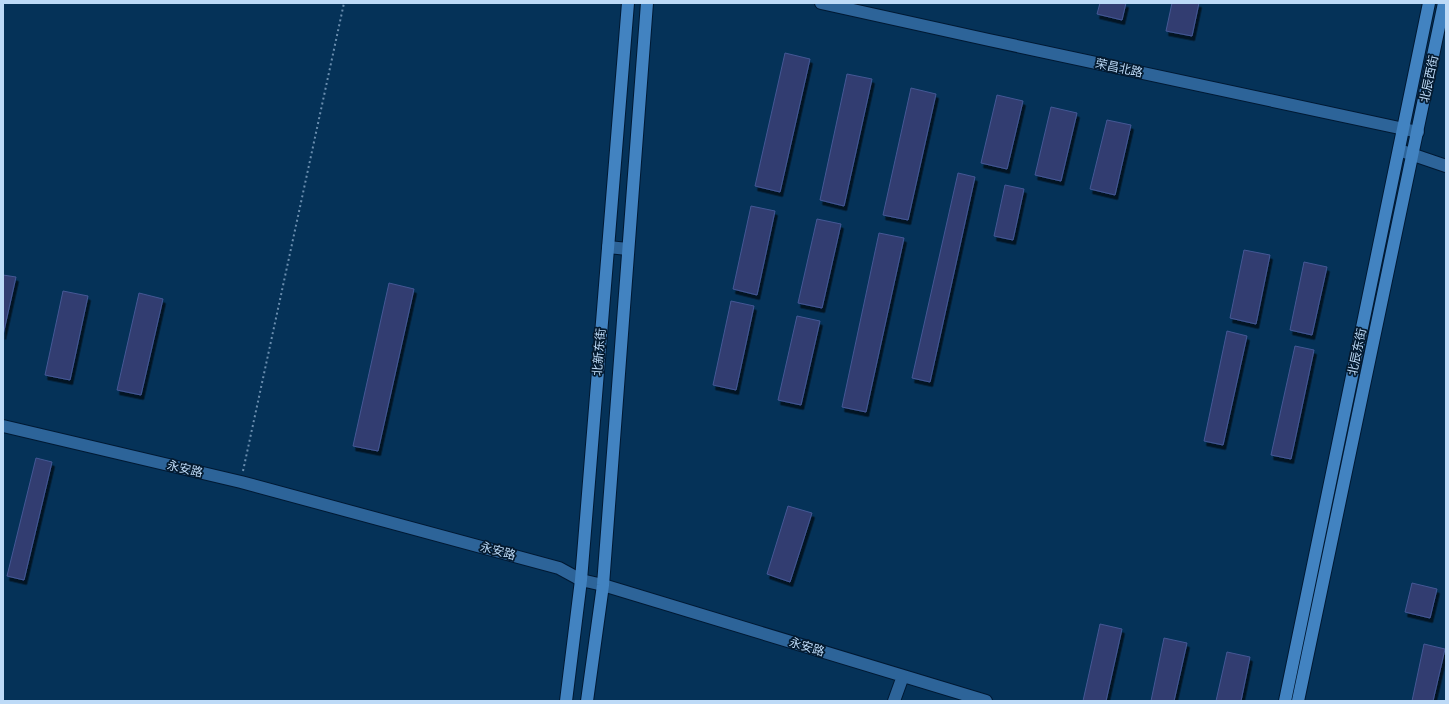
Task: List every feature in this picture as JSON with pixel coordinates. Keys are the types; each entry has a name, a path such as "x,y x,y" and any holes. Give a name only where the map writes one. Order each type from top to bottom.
{"main road":[{"name":"北新东街","path":"566,701 581,580 628,3"},
{"name":"北新东街","path":"587,701 603,585 647,3"},
{"name":"北辰东街","path":"1285,701 1429,3"},
{"name":"北辰西街","path":"1418,132 1444,3"},
{"name":"北辰东街","path":"1298,701 1418,132"}],"street":[{"name":"荣昌北路","path":"820,3 1418,132"},
{"path":"1399,150 1446,166"},
{"path":"608,247 628,249"},
{"name":"永安路","path":"3,426 241,482 559,568 581,580 603,585 986,701"},
{"path":"894,701 902,676"}],"path":[{"path":"241,482 344,3"}],"building":[{"path":"1100,3 1126,3 1122,20 1097,14"},
{"path":"1172,3 1199,3 1192,36 1166,31"},
{"path":"785,53 810,59 780,192 755,186"},
{"path":"847,74 872,79 844,206 820,200"},
{"path":"911,88 936,94 908,220 883,215"},
{"path":"997,95 1023,101 1007,169 981,163"},
{"path":"1051,107 1077,113 1061,181 1035,175"},
{"path":"1107,120 1131,125 1115,195 1090,189"},
{"path":"958,173 975,177 930,382 912,378"},
{"path":"1005,185 1024,189 1013,240 994,236"},
{"path":"751,206 775,211 757,295 733,289"},
{"path":"817,219 841,224 822,308 798,303"},
{"path":"879,233 904,238 866,412 842,407"},
{"path":"1244,250 1270,255 1256,324 1230,318"},
{"path":"1304,262 1327,267 1312,335 1290,330"},
{"path":"3,275 16,277 3,335"},
{"path":"389,283 414,289 378,451 353,446"},
{"path":"63,291 88,296 70,380 45,375"},
{"path":"139,293 163,299 141,395 117,390"},
{"path":"731,301 754,306 736,390 713,385"},
{"path":"797,316 820,321 801,405 778,400"},
{"path":"1227,331 1247,336 1223,445 1204,441"},
{"path":"1295,346 1314,350 1291,459 1271,455"},
{"path":"36,458 52,462 24,580 7,576"},
{"path":"788,506 812,513 790,582 767,574"},
{"path":"1412,583 1437,589 1430,618 1405,612"},
{"path":"1100,624 1122,629 1106,701 1083,701"},
{"path":"1164,638 1187,643 1174,701 1151,701"},
{"path":"1424,644 1445,649 1433,701 1412,701"},
{"path":"1227,652 1250,657 1241,701 1216,701"}]}
